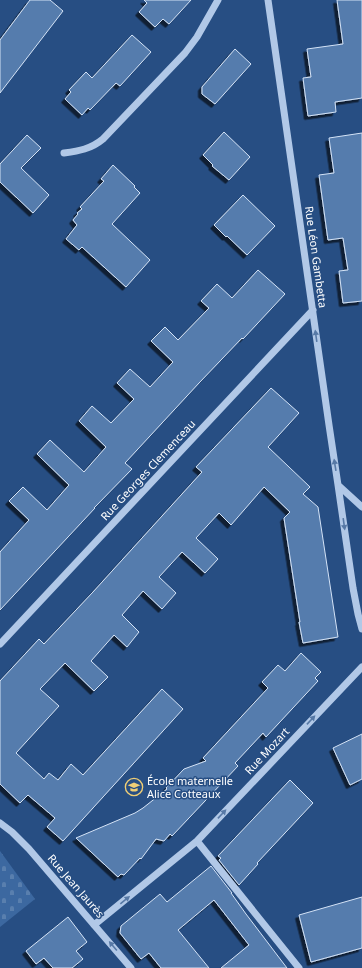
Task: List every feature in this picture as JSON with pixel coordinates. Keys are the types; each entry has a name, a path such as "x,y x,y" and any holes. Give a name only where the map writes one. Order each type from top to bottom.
{"street":[{"path":"64,153 83,150 97,144 103,139 185,53 197,37 218,0"},
{"name":"Rue Léon Gambetta","path":"268,0 353,588 362,629"},
{"name":"Rue Georges Clemenceau","path":"0,644 313,310"},
{"path":"338,485 362,507"},
{"name":"Rue Mozart","path":"94,925 197,841 362,667"},
{"name":"Rue Jean Jaurès","path":"0,823 30,849 131,968"},
{"path":"197,841 299,968"}],"green space":[{"path":"0,851 35,899 0,927"}],"building":[{"path":"30,0 50,0 63,11 0,93 0,40"},
{"path":"144,0 191,0 169,24 163,19 155,27 139,12 147,3"},
{"path":"337,0 362,0 362,98 335,102 336,112 308,116 303,78 311,77 307,49 343,44"},
{"path":"132,35 151,52 120,86 116,83 90,110 88,108 82,115 65,99 71,92 69,90 86,72 92,78"},
{"path":"235,49 251,64 215,104 202,94 202,87"},
{"path":"224,132 250,157 229,180 212,166 213,165 203,155"},
{"path":"362,133 362,301 343,303 339,271 348,270 343,238 328,240 319,175 334,173 329,138"},
{"path":"27,135 41,148 21,168 49,195 33,213 0,182 0,164"},
{"path":"113,165 135,186 134,187 140,193 112,224 150,260 126,287 82,247 79,250 66,239 77,225 73,220 78,214 77,213 82,209 80,207 104,181 101,179"},
{"path":"243,195 275,226 247,255 214,225"},
{"path":"258,270 285,294 199,383 125,463 132,469 0,610 0,552 29,520 9,501 23,487 47,510 69,485 37,454 50,440 84,472 106,447 79,421 92,406 111,423 134,399 117,383 130,369 150,387 173,362 151,341 165,327 178,340 209,308 201,301 217,284 232,298"},
{"path":"271,388 299,413 268,447 310,487 303,494 318,507 338,637 303,643 284,518 290,512 264,487 231,525 219,513 196,538 218,559 205,573 182,552 159,577 176,593 162,609 143,591 122,615 139,632 127,647 114,635 91,661 108,677 94,691 65,663 40,689 59,706 16,753 44,779 49,773 58,780 71,764 83,775 162,689 183,709 63,841 47,827 55,818 28,795 20,803 0,784 0,681 39,639 44,644 93,592 202,472 196,467"},
{"path":"301,653 321,672 315,678 318,681 266,737 263,733 235,763 238,766 172,836 170,834 164,841 156,839 141,859 140,858 124,875 121,874 118,877 76,838 135,813 167,789 166,788 184,769 206,761 203,758 268,688 262,682 278,665 285,671"},
{"path":"362,734 362,779 350,785 333,748"},
{"path":"290,780 313,803 257,863 258,864 239,885 219,860 221,858 218,856"},
{"path":"211,866 287,968 221,968 249,945 214,900 178,930 209,968 161,968 149,953 141,959 120,933 121,926 160,894 167,902"},
{"path":"362,897 362,948 311,962 299,915"},
{"path":"68,917 87,942 76,951 83,959 72,968 53,968 44,958 36,964 26,951"}],"place":[{"name":"École maternelle Alice Cotteaux","path":"134,787"}]}
